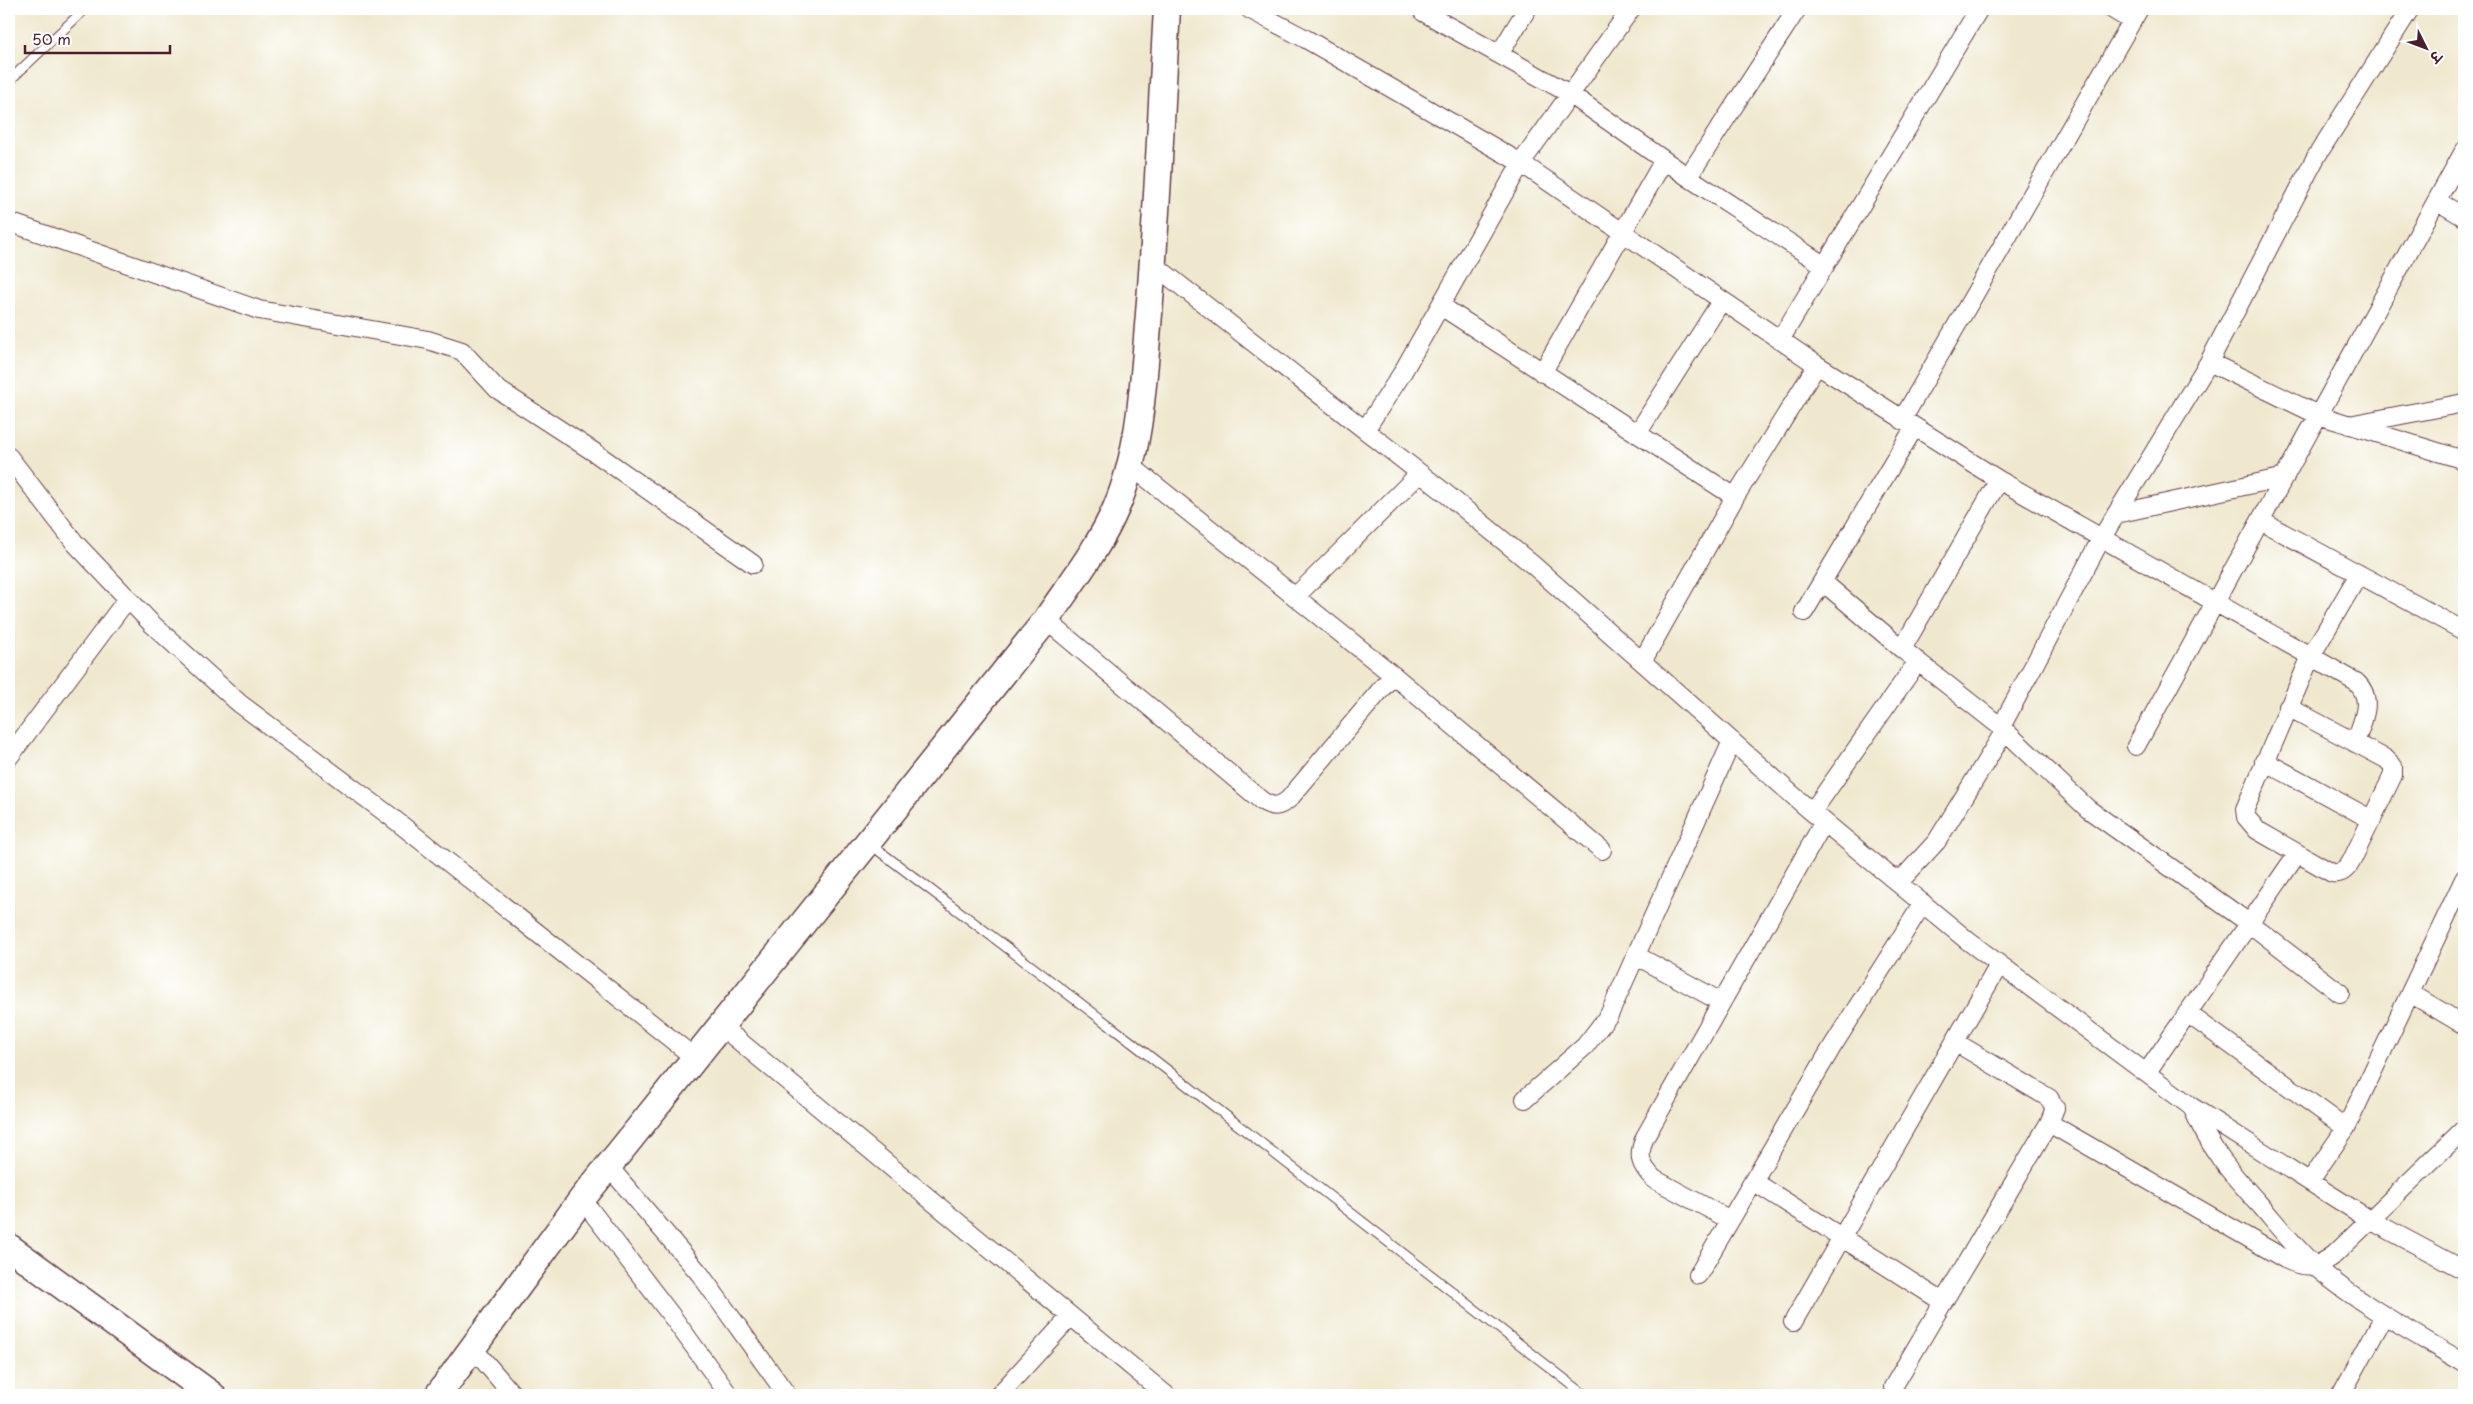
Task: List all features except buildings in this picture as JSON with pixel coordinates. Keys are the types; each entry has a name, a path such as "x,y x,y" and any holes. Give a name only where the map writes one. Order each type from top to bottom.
{"main road":[{"path":"438,1395 582,1199 1046,620 1091,554 1116,508 1130,465 1144,373 1153,264 1167,9"},
{"path":"9,1247 212,1395"}],"street":[{"path":"1249,9 1306,39 1521,163 1816,365 1999,480 2356,682 2366,695 2366,710 2355,743"},
{"path":"1500,53 1527,9"},
{"path":"1365,430 1401,375 1521,163 1631,9"},
{"path":"1688,177 1798,9"},
{"path":"1780,340 1979,9"},
{"path":"1804,612 1823,582 1908,424 2136,15 2112,9"},
{"path":"2001,727 2116,514 2209,362 2316,157 2410,9"},
{"path":"1423,12 1500,53 1570,94 1688,177 1825,266"},
{"path":"2136,746 2464,151"},
{"path":"1542,373 1664,160"},
{"path":"2437,201 2464,217"},
{"path":"9,222 259,310 428,340 449,346 469,358 497,389 594,452 753,564"},
{"path":"1153,264 1420,472 1526,559 1643,660 1818,817 1999,965 2147,1072 2192,1107 2370,1220 2464,1270"},
{"path":"1636,434 1722,300"},
{"path":"1441,306 1735,498"},
{"path":"2209,362 2318,415 2464,460"},
{"path":"1643,660 1735,498 1816,365"},
{"path":"2347,425 2464,403"},
{"path":"9,457 75,543 152,624 239,704 398,822 695,1058"},
{"path":"1130,465 1393,675 1602,850"},
{"path":"1296,596 1420,472"},
{"path":"2116,514 2285,477"},
{"path":"1902,649 1999,480"},
{"path":"2261,521 2464,631"},
{"path":"2288,707 2391,762 2394,769 2372,820 2351,862 2343,872 2332,873 2257,830 2246,817 2245,809 2264,761 2288,707 2312,656 2360,574"},
{"path":"1823,582 1902,649 2001,727 2088,809 2249,923 2340,993"},
{"path":"10,753 128,598"},
{"path":"1046,620 1262,801 1272,806 1282,805 1289,799 1393,675"},
{"path":"1730,1220 1654,1179 1644,1169 1640,1159 1640,1150 1644,1137 1721,1002 1818,817 1918,661"},
{"path":"1892,878 1904,877 1937,840 2004,732 2001,727"},
{"path":"1525,1099 1585,1046 1598,1032 1619,996 1732,741"},
{"path":"2264,761 2372,820"},
{"path":"2147,1072 2297,854"},
{"path":"2310,1181 2346,1128 2464,879"},
{"path":"1698,1275 1832,1047 1922,903"},
{"path":"1636,956 1721,1002"},
{"path":"1793,1322 1999,965"},
{"path":"2410,993 2464,1025"},
{"path":"2187,1013 2346,1128"},
{"path":"721,1026 1166,1395"},
{"path":"1893,1387 2049,1123 2055,1108 2052,1101 1955,1042"},
{"path":"2192,1107 2205,1136 2219,1158 2315,1266 2341,1287 2384,1316 2464,1363"},
{"path":"2049,1123 2285,1259 2298,1265 2315,1266 2334,1254 2464,1129"},
{"path":"608,1167 700,1274 787,1395"},
{"path":"1753,1181 1943,1302"},
{"path":"582,1199 674,1319 729,1395"},
{"path":"999,1395 1071,1316"},
{"path":"2341,1395 2384,1316"},
{"path":"472,1347 513,1395"}],"lane":[{"path":"9,81 84,9"},
{"path":"868,842 1130,1041 1585,1395"}]}
